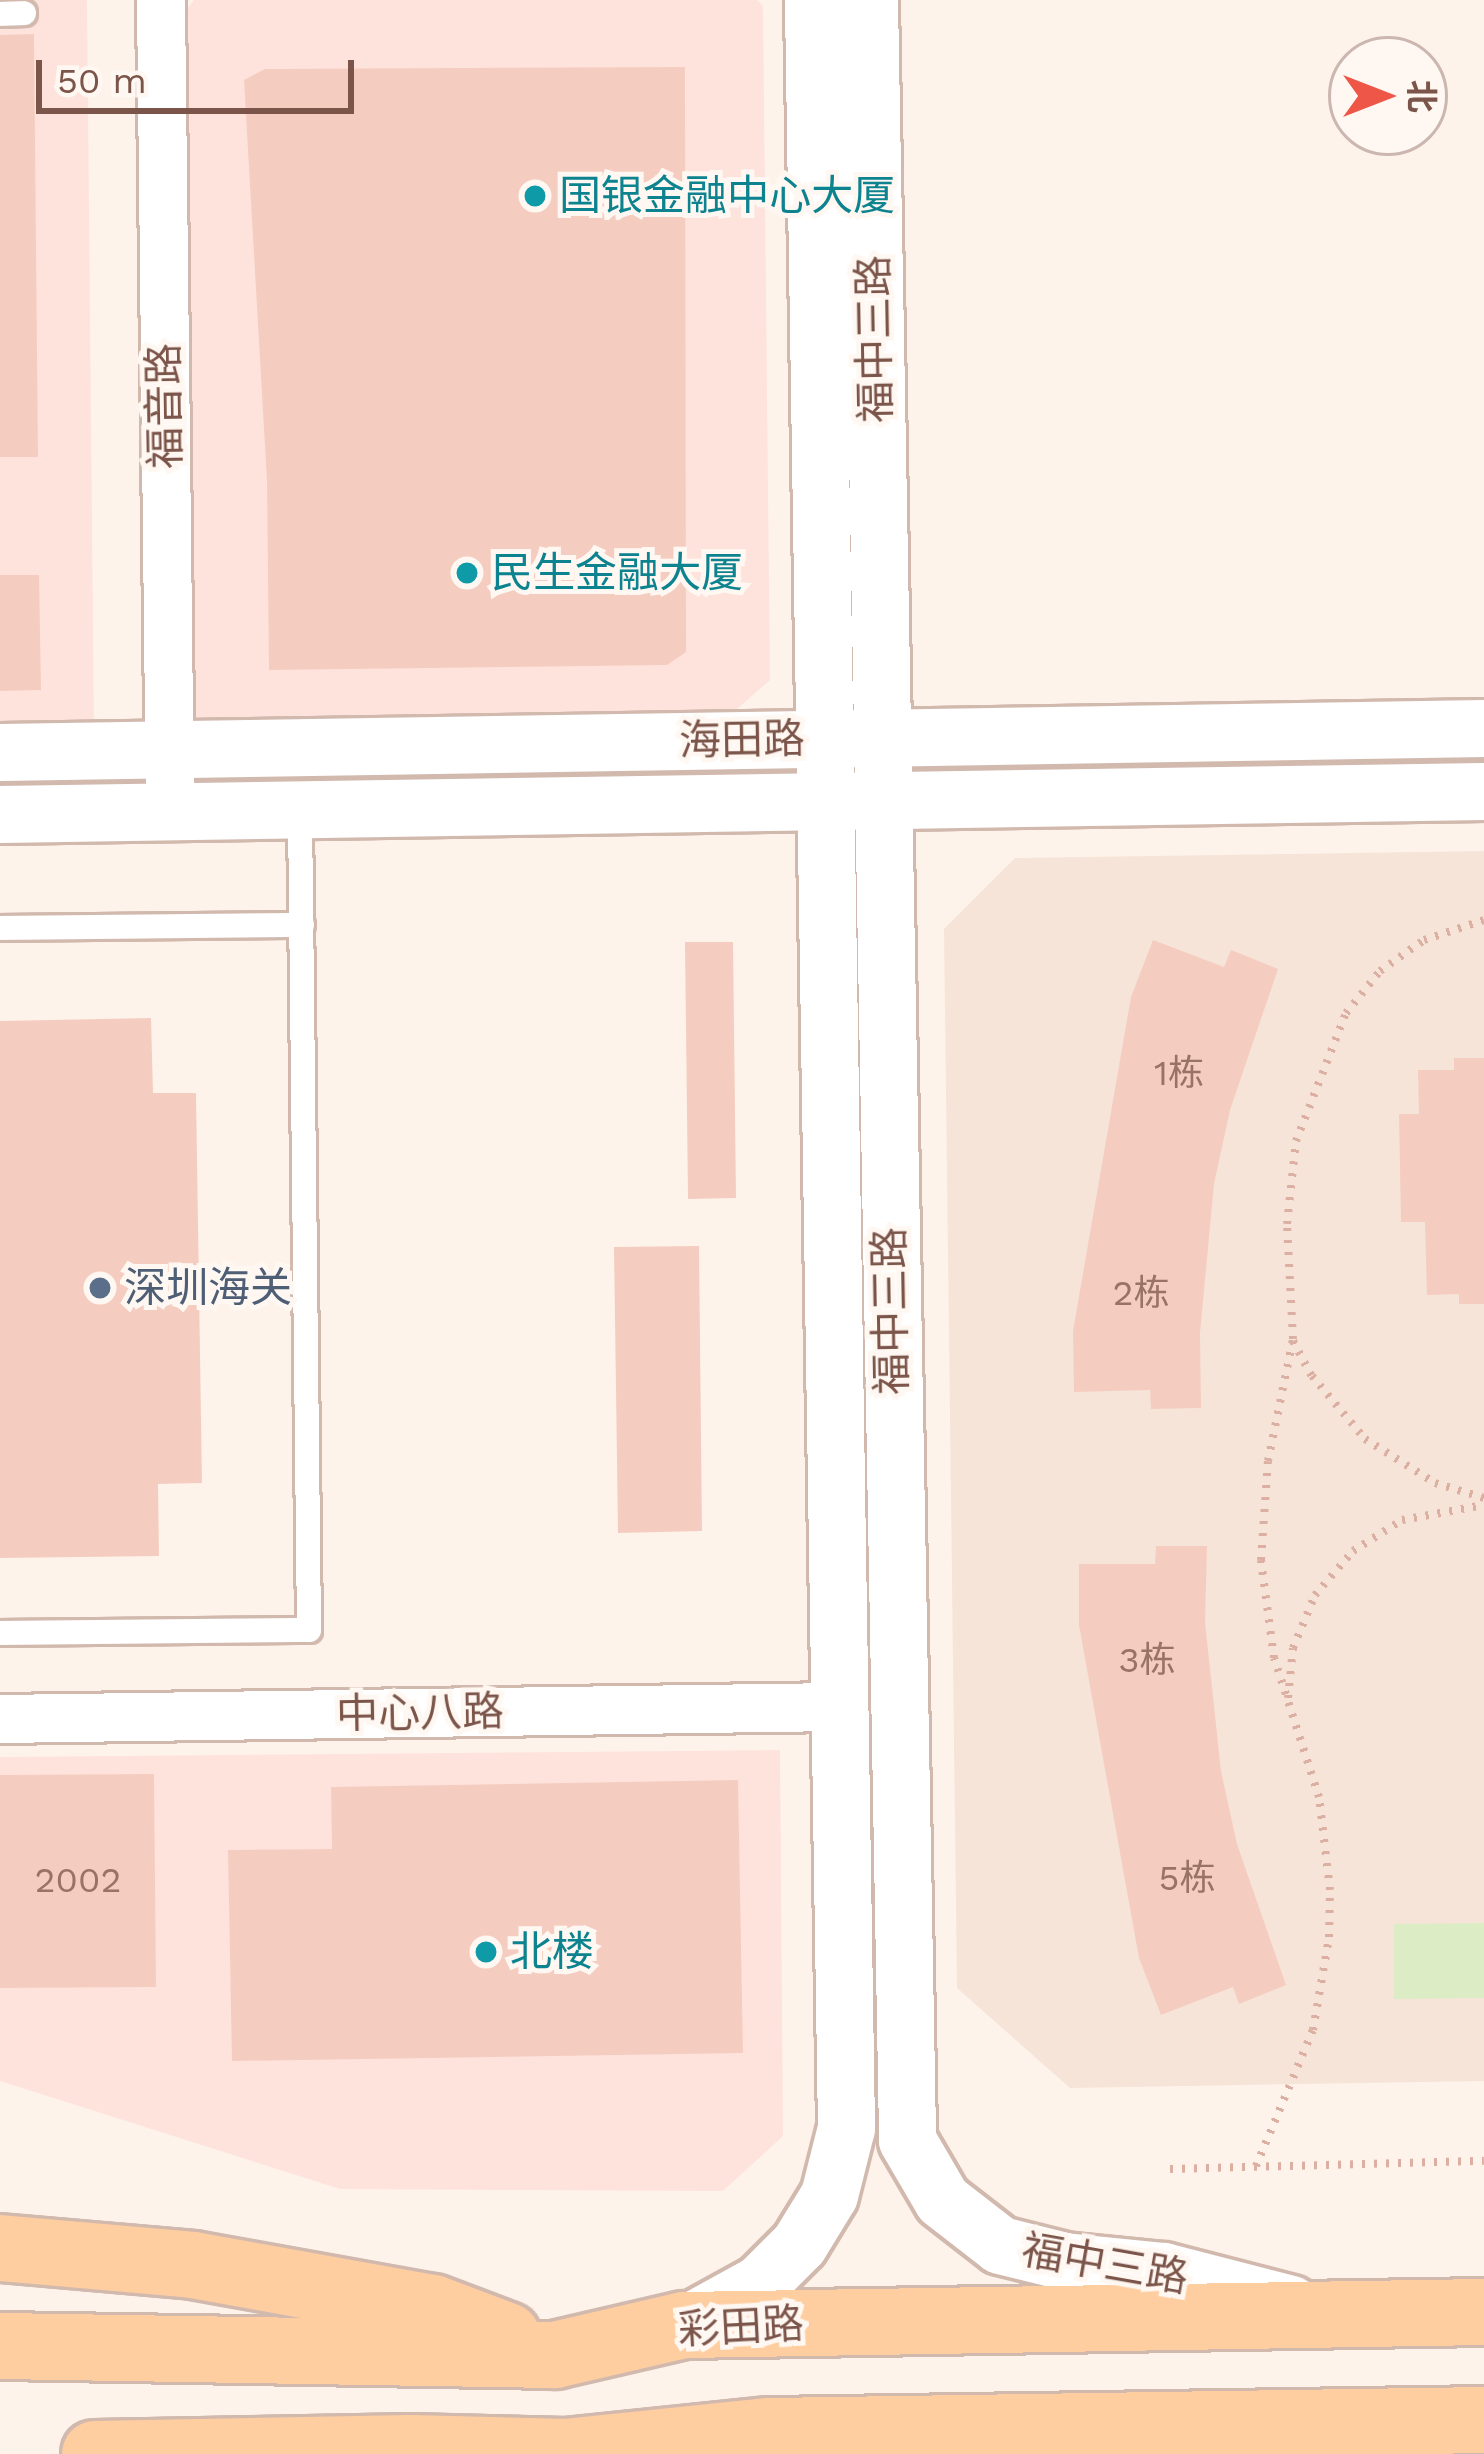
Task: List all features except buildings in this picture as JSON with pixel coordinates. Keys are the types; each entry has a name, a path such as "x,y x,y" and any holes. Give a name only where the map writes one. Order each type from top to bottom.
{"main road":[{"path":"0,2248 193,2266 433,2308 555,2355"},
{"name":"彩田路","path":"0,2346 555,2355 684,2325 1484,2312"},
{"path":"95,2454 411,2448 564,2453 1484,2420"}],"street":[{"name":"福音路","path":"160,0 170,812"},
{"name":"福中三路","path":"684,2325 760,2283 799,2245 830,2195 844,2151 813,0"},
{"name":"福中三路","path":"869,0 907,2140 942,2200 1000,2245 1064,2261 1163,2271 1330,2314"},
{"name":"海田路","path":"0,814 170,812 300,778 824,738 1484,728"},
{"name":"海田路","path":"0,752 169,749 300,778 825,802 1484,791"},
{"name":"中心八路","path":"0,1719 839,1706"}],"lane":[{"path":"0,1634 309,1630 300,778"},
{"path":"0,928 302,925"}],"path":[{"path":"1256,2166 1312,2030 1329,1937 1330,1890 1319,1797 1270,1642 1261,1560 1268,1461 1293,1339 1289,1182 1296,1141 1346,1013 1380,971 1424,940 1484,920"},
{"path":"1293,1339 1312,1376 1366,1439 1436,1483 1484,1502"},
{"path":"1288,1706 1293,1648 1315,1595 1353,1551 1402,1520 1484,1502"},
{"path":"1170,2169 1484,2161"}],"shaded area":[{"path":"0,0 87,0 94,734 0,735"},
{"path":"194,0 757,0 763,6 770,680 722,722 195,728 188,8"},
{"path":"1484,851 1484,2081 1070,2088 957,1988 944,929 1015,858"},
{"path":"780,1750 783,2136 723,2191 340,2189 0,2081 0,1757"}],"green space":[{"path":"1484,1923 1484,1998 1394,1999 1394,1924"}],"place":[{"name":"国银金融中心大厦","path":"535,196"},
{"name":"民生金融大厦","path":"467,573"},
{"name":"深圳海关","path":"100,1288"},
{"name":"北楼","path":"486,1952"}]}
